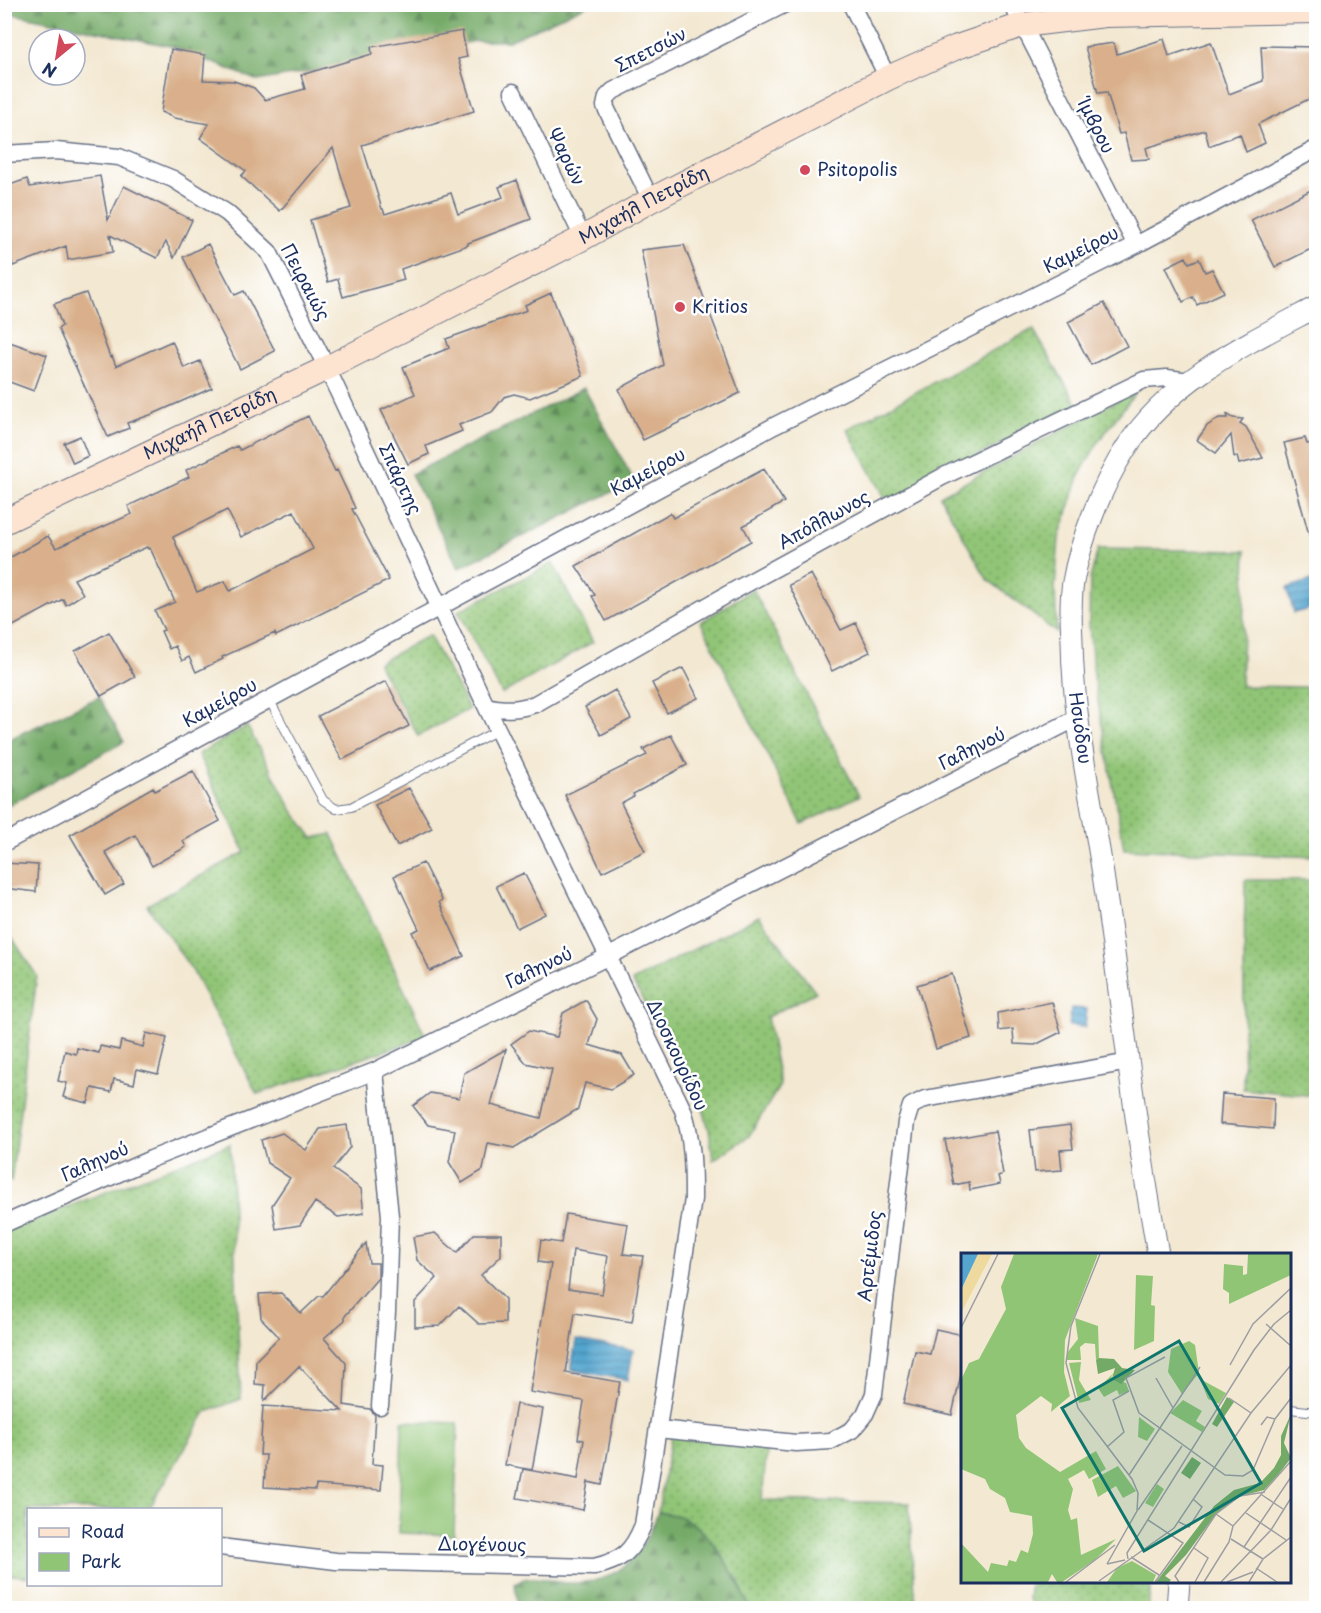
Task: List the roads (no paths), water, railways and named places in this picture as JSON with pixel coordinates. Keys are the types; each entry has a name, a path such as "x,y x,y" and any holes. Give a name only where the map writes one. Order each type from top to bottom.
{"main road":[{"name":"Μιχαήλ Πετρίδη","path":"4,522 327,368 583,238 651,200 888,78 957,47 1017,15 1317,11"}],"street":[{"name":"Σπετσών","path":"651,200 605,106 607,97 613,91 784,4"},
{"path":"850,4 888,78"},
{"name":"Ίμβρου","path":"1017,15 1136,245"},
{"name":"Ψαρών","path":"513,92 583,238"},
{"name":"Καμείρου","path":"4,843 774,426 1136,245 1317,149"},
{"name":"Πειραιώς","path":"4,154 56,151 119,157 173,179 227,213 269,252 327,368"},
{"name":"Ησιόδου","path":"1158,1253 1140,1144 1102,870 1077,718 1072,672 1073,582 1090,522 1106,484 1125,449 1148,418 1189,381 1219,359 1317,307"},
{"name":"Σπάρτης","path":"327,368 438,607"},
{"name":"Απόλλωνος","path":"486,706 501,710 518,710 535,704 737,589 942,477 1144,380 1167,378 1189,381"},
{"name":"Διοσκουρίδου","path":"438,607 609,956 683,1110 690,1131 693,1158 693,1199 643,1526 636,1542 626,1555"},
{"name":"Γαληνού","path":"4,1224 151,1159 375,1071 609,956 1077,718"},
{"name":"Αρτέμιδος","path":"658,1429 796,1443 831,1441 852,1430 865,1414 874,1394 906,1122 911,1106 925,1099 1129,1062"},
{"path":"375,1071 390,1216 387,1312 380,1406"},
{"name":"Διογένους","path":"222,1547 336,1562 594,1567 612,1563 626,1555"}],"lane":[{"path":"269,699 323,800 336,809 351,807 498,730"},
{"path":"1291,1409 1317,1412"}],"water":[{"path":"1316,579 1316,607 1294,613 1287,588"},
{"path":"1071,1008 1087,1009 1085,1027 1069,1026"},
{"path":"576,1340 633,1350 628,1380 571,1370"}],"place":[{"name":"Psitopolis","path":"805,170"},
{"name":"Kritios","path":"680,307"}]}
